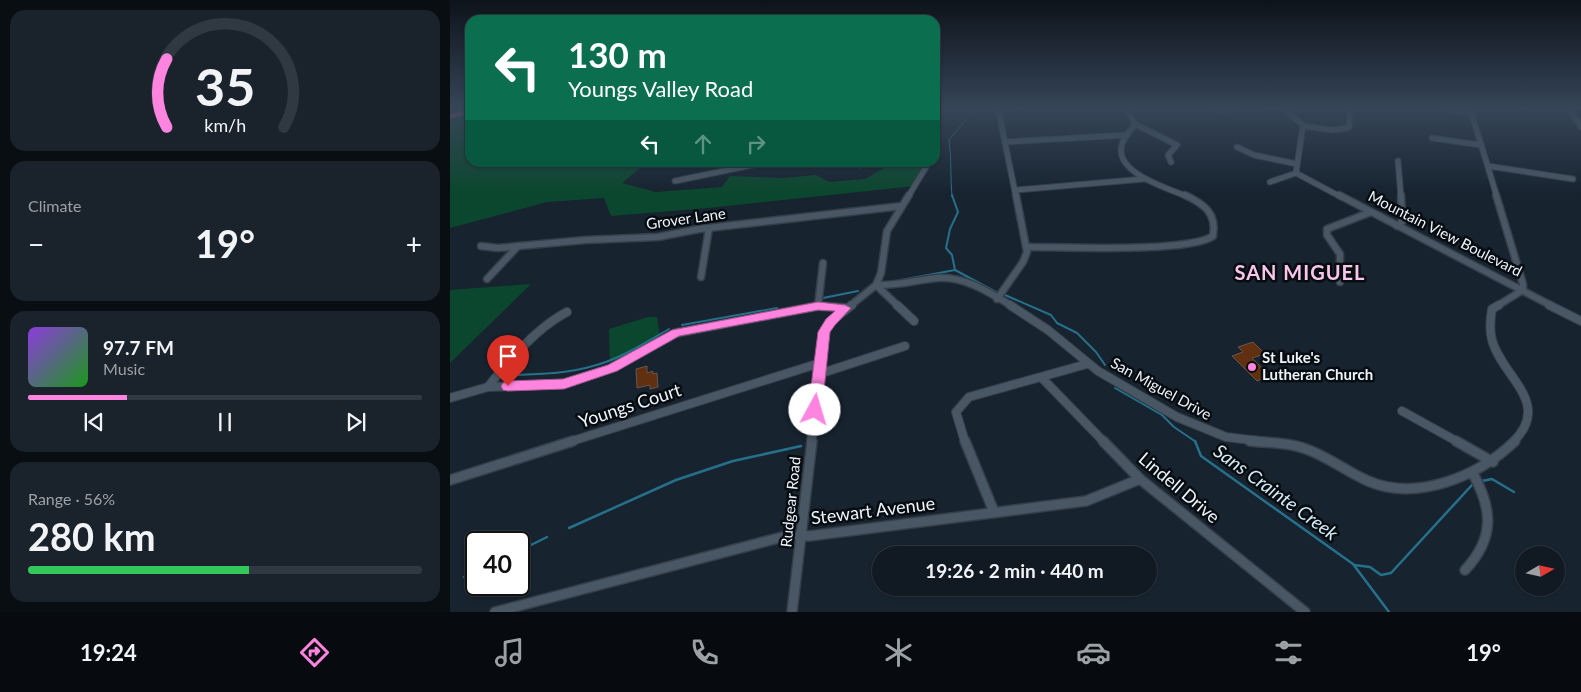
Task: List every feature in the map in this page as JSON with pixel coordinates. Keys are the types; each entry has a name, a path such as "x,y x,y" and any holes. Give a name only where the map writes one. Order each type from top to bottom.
{"street":[{"path":"997,299 1023,262 1027,252 1004,137"},
{"path":"1005,142 1100,137"},
{"path":"1027,247 1177,246 1206,241 1213,236 1214,222 1210,213 1203,205 1144,179 1123,159 1121,147 1126,137"},
{"path":"1162,137 1177,145 1168,156 1171,162"},
{"path":"1270,182 1296,173 1301,137"},
{"path":"1479,137 1524,284 1523,290"},
{"path":"1432,138 1482,145"},
{"path":"1237,147 1250,153 1297,164"},
{"path":"1397,226 1402,222 1403,215 1398,161"},
{"path":"1488,166 1573,179"},
{"path":"675,181 743,167"},
{"path":"914,321 876,285 881,273 887,231 927,167"},
{"name":"Mountain View Boulevard","path":"1296,173 1581,321"},
{"path":"1015,190 1144,179"},
{"name":"Grover Lane","path":"481,246 492,248 600,239 658,237 709,228 902,206"},
{"path":"1340,282 1340,254 1327,235 1327,229 1371,212"},
{"path":"701,277 709,228"},
{"path":"487,279 518,246"},
{"path":"818,306 823,263"},
{"name":"San Miguel Drive","path":"876,285 895,286 947,278 964,281 1045,328 1087,364 1206,430 1243,441 1302,447 1360,478 1394,487 1457,479 1494,462 1510,446 1527,424 1529,408 1527,400 1492,342 1488,330 1490,315 1497,304 1523,290"},
{"name":"Rudgear Road","path":"792,612 824,332 830,322 845,308 876,285"},
{"path":"450,398 488,387 564,384 612,368 676,333 818,306 845,308"},
{"path":"488,387 502,369 554,319 568,312"},
{"path":"819,374 905,346"},
{"name":"Youngs Court","path":"450,480 820,363"},
{"path":"994,512 960,430 956,412 969,397 1087,364"},
{"name":"Lindell Drive","path":"1042,378 1140,479 1305,612"},
{"path":"1402,411 1494,462"},
{"path":"1465,570 1479,554 1489,522 1485,497 1472,472"},
{"name":"Stewart Avenue","path":"494,612 790,535 809,536 1086,501 1140,479"}],"green space":[{"path":"450,137 465,137 465,167 641,167 622,183 656,192 722,187 730,176 783,178 816,175 829,182 865,179 885,167 927,167 915,186 708,208 611,216 604,198 547,202 450,228"},
{"path":"531,284 450,363 450,290"},
{"path":"648,317 657,317 660,337 636,352 610,363 609,329"}],"building":[{"name":"St Luke's Lutheran Church","path":"1253,342 1265,354 1252,358 1270,376 1257,381 1232,356 1243,352 1238,347"},
{"path":"647,366 647,373 653,371 653,374 657,373 658,387 650,389 650,385 637,388 636,369"}],"waterway":[{"name":"Sans Crainte Creek","path":"952,137 949,140 952,197"},
{"name":"Sans Crainte Creek","path":"952,195 958,212 950,229 946,248 952,255 955,270"},
{"name":"Sans Crainte Creek","path":"901,280 955,270"},
{"name":"Sans Crainte Creek","path":"955,270 996,292"},
{"name":"Sans Crainte Creek","path":"823,298 858,291"},
{"name":"Sans Crainte Creek","path":"1005,295 1051,315 1057,323 1077,333 1096,352 1105,365"},
{"name":"Sans Crainte Creek","path":"682,325 777,308"},
{"name":"Sans Crainte Creek","path":"512,375 542,374 583,369 623,355 669,329"},
{"name":"Sans Crainte Creek","path":"1115,388 1162,415 1174,427 1195,441"},
{"name":"Sans Crainte Creek","path":"1195,441 1201,456 1353,564 1389,612"},
{"path":"569,528 676,480 733,461 801,446"},
{"path":"1482,481 1492,479 1514,492"},
{"path":"1354,565 1370,567 1381,575 1391,573 1472,485"},
{"path":"530,546 547,537"}],"place":[{"name":"St Luke's Lutheran Church","path":"1252,367"}],"district":[{"name":"SAN MIGUEL","path":"1300,273"}],"route":[{"path":"508,386 564,384 612,368 676,333 818,306 845,308 830,322 824,332 815,410"}]}
